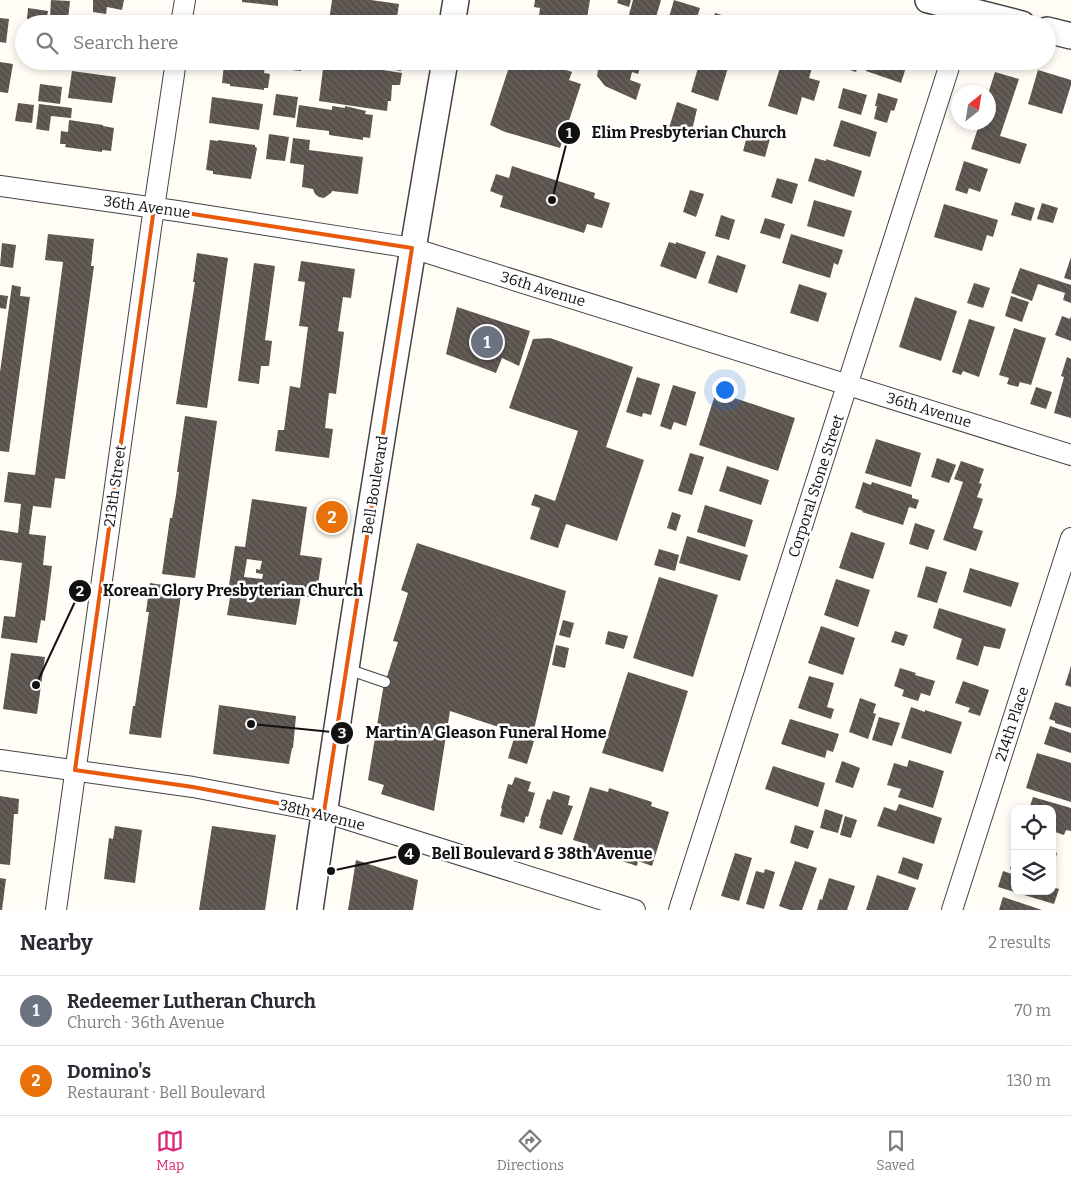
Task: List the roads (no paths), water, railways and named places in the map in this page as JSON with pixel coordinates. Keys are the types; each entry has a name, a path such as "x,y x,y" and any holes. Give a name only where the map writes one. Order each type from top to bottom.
{"street":[{"path":"182,15 185,0"},
{"path":"454,15 456,0"},
{"path":"928,0 962,15"},
{"path":"1056,32 1071,36"},
{"name":"213th Street","path":"56,910 175,70"},
{"name":"Bell Boulevard","path":"310,910 412,248 443,70"},
{"name":"Corporal Stone Street","path":"679,910 948,70"},
{"name":"36th Avenue","path":"0,186 412,248 1071,455"},
{"name":"214th Place","path":"952,910 1071,538"},
{"name":"38th Avenue","path":"0,760 193,787 324,812 635,910"}],"lane":[{"path":"347,669 385,682"}],"place":[{"name":"Elim Presbyterian Church","path":"552,200"},
{"name":"Redeemer Lutheran Church","path":"487,342"},
{"name":"Domino's","path":"332,517"},
{"name":"Korean Glory Presbyterian Church","path":"36,685"},
{"name":"Martin A Gleason Funeral Home","path":"251,724"},
{"name":"Bell Boulevard & 38th Avenue","path":"331,871"}]}
